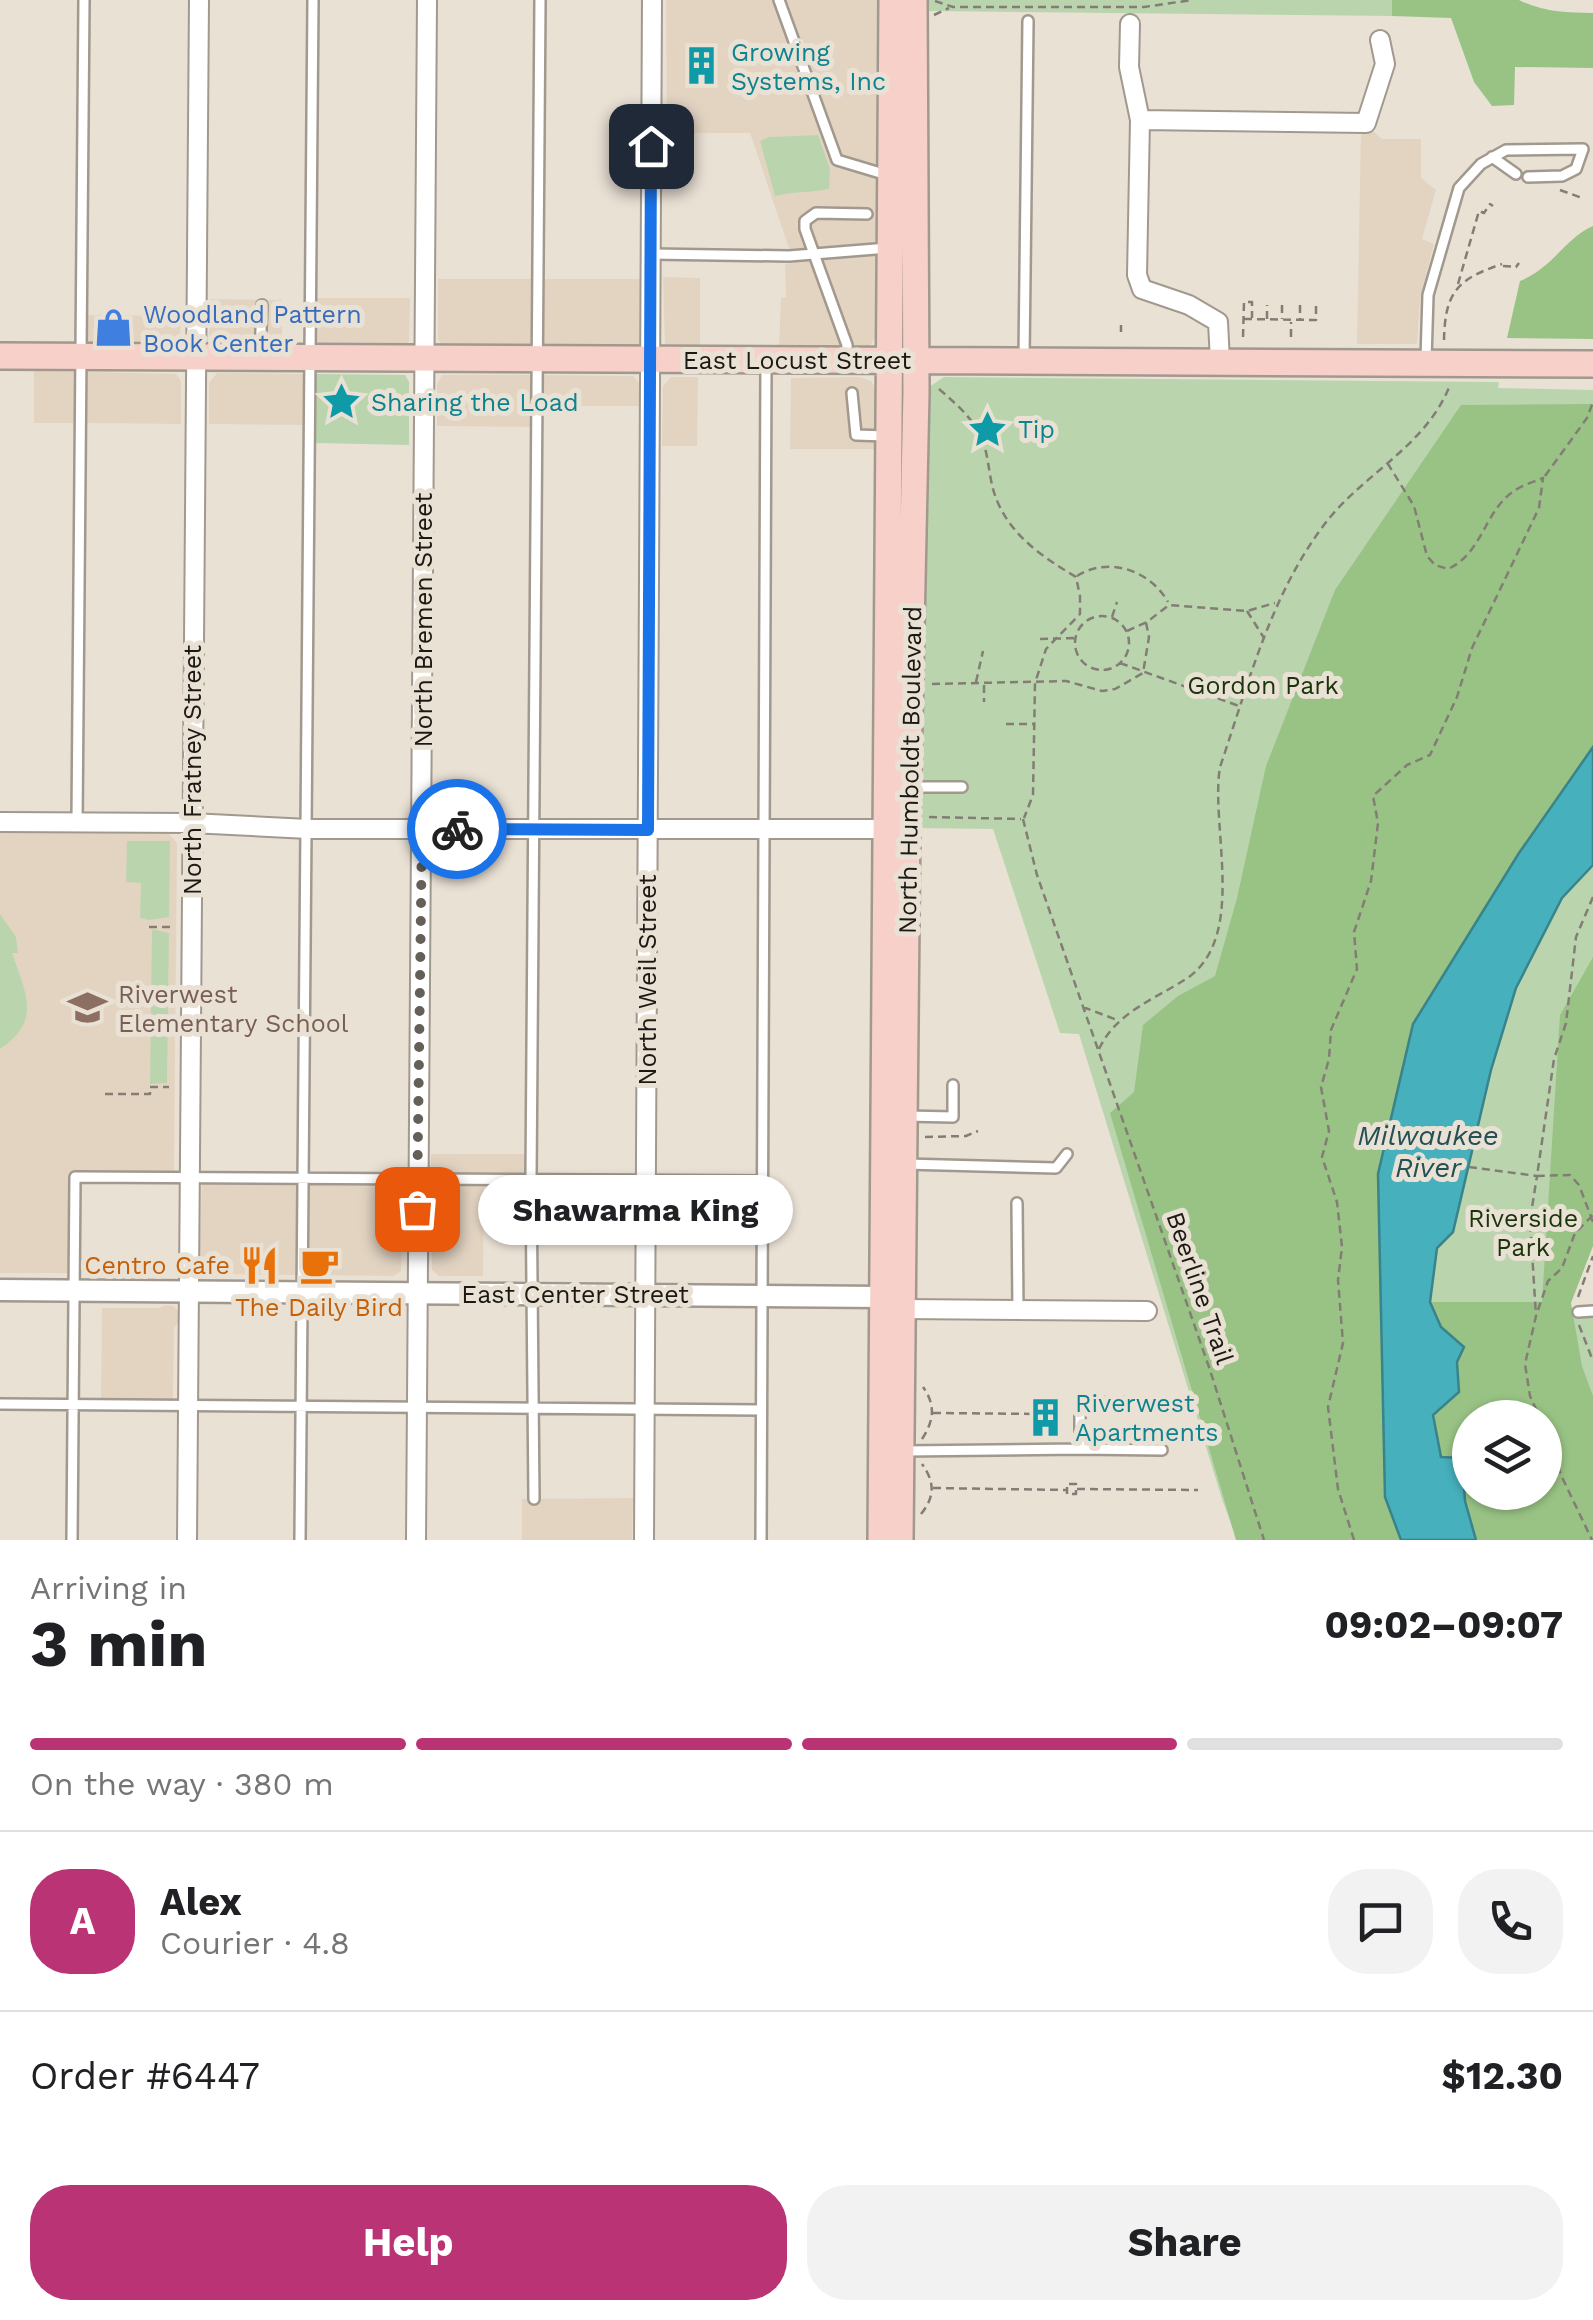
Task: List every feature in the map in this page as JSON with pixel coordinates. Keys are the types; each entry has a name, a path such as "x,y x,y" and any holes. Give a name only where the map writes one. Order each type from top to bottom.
{"main road":[{"name":"North Humboldt Boulevard","path":"892,0 892,248 903,360"},
{"name":"North Humboldt Boulevard","path":"881,1540 907,825 898,787 903,360 923,8"},
{"name":"East Locust Street","path":"0,356 1593,364"},
{"path":"898,787 888,436 903,360"},
{"name":"North Humboldt Boulevard","path":"891,1303 914,1452 900,1540"}],"street":[{"name":"North Fratney Street","path":"187,1540 199,0"},
{"name":"North Bremen Street","path":"416,1540 427,0"},
{"name":"North Weil Street","path":"644,1540 652,0"},
{"path":"1130,24 1129,67 1140,120 1137,275 1142,289 1190,306 1218,322 1220,362"},
{"path":"1140,120 1366,123 1385,64 1380,40"},
{"path":"0,822 191,823 308,829 648,830 907,825"},
{"name":"East Center Street","path":"0,1290 762,1296 1018,1312 1147,1311"}],"lane":[{"path":"77,822 84,0"},
{"path":"300,1540 313,0"},
{"path":"534,1499 531,1179 540,0"},
{"path":"779,0 837,160 890,176"},
{"path":"1024,359 1028,21"},
{"path":"1426,362 1428,295 1459,188 1492,157 1514,149 1583,148 1576,170 1562,176 1528,177"},
{"path":"1492,157 1516,174"},
{"path":"848,360 848,346 805,222 810,215 867,214"},
{"path":"651,254 789,256 892,248"},
{"path":"260,358 262,305"},
{"path":"760,1540 766,361"},
{"path":"852,394 856,435 888,436"},
{"path":"898,787 962,788"},
{"path":"894,1115 953,1116 954,1085"},
{"path":"894,1164 1056,1168 1067,1154"},
{"path":"72,1540 75,1177 762,1182"},
{"path":"1016,1203 1018,1312"},
{"path":"1578,1312 1593,1311"},
{"path":"1080,1449 1080,1402 1150,1402"},
{"path":"0,1404 761,1410"},
{"path":"914,1452 1162,1450"}],"path":[{"path":"934,0 953,7"},
{"path":"923,8 1144,6 1192,0"},
{"path":"1549,186 1582,198"},
{"path":"1444,340 1444,312 1458,285 1479,211 1484,213 1490,204 1493,206"},
{"path":"1458,285 1494,266 1520,264"},
{"path":"1244,337 1244,302 1252,302 1252,320"},
{"path":"1267,305 1267,320"},
{"path":"1282,305 1282,320"},
{"path":"1300,305 1300,320"},
{"path":"1244,319 1316,320 1316,305"},
{"path":"1291,320 1291,337"},
{"path":"1121,332 1122,325"},
{"path":"1099,1049 1119,1020 1200,970 1208,955 1218,920 1224,855 1217,783 1277,602 1327,521 1433,418 1450,385"},
{"path":"936,386 977,427 998,505 1016,532 1076,577 1080,614 1085,622"},
{"path":"1354,1540 1338,1489 1328,1407 1343,1343 1338,1280 1342,1247 1337,1202 1322,1157 1329,1131 1321,1087 1331,1030 1358,970 1354,932 1372,880 1378,823 1373,796 1408,765 1430,755 1458,698 1472,648 1539,508 1543,478 1587,418 1593,402"},
{"path":"1388,464 1414,506 1428,556 1435,565 1448,569 1473,551 1502,503 1514,491 1543,478"},
{"path":"1076,577 1097,565 1125,568 1146,578 1168,605"},
{"path":"1111,618 1118,602"},
{"path":"1126,631 1168,605 1246,610 1277,602"},
{"path":"1246,610 1264,639"},
{"path":"907,825 1023,819 1032,802 1034,683 1046,649 1080,614"},
{"path":"1111,618 1126,631 1129,645 1120,663 1108,670 1091,668 1078,656 1076,638 1085,622 1111,618"},
{"path":"926,684 1066,681 1102,691 1115,689 1143,672 1150,638 1146,620"},
{"path":"1040,639 1076,638"},
{"path":"976,684 982,651"},
{"path":"1120,663 1241,707"},
{"path":"984,684 984,702"},
{"path":"1006,724 1034,724"},
{"name":"Beerline Trail","path":"1023,819 1037,874 1209,1367 1264,1540"},
{"path":"1536,1316 1530,1220 1554,1059 1566,1023 1576,937 1593,897"},
{"path":"149,927 172,927"},
{"path":"1083,1008 1119,1020"},
{"path":"106,1094 150,1094 150,1087 169,1087"},
{"path":"923,1136 966,1136 978,1131"},
{"path":"1469,1167 1537,1176 1570,1175 1579,1185 1592,1218 1575,1233 1562,1268 1548,1281 1536,1316 1525,1364 1532,1400"},
{"path":"1593,1256 1580,1285 1578,1312 1580,1331 1593,1361"},
{"path":"921,1514 933,1488 914,1452 933,1413 930,1396 922,1385"},
{"path":"933,1413 1039,1414"},
{"path":"1562,1477 1592,1540"},
{"path":"933,1488 1067,1490 1067,1484 1076,1484 1076,1489 1198,1490"}],"shaded area":[{"path":"666,0 883,0 877,334 868,349 779,349 781,298 786,297 785,264 794,263 750,133 667,133"},
{"path":"1361,131 1373,131 1382,139 1421,139 1421,178 1436,190 1422,239 1434,244 1420,298 1417,344 1357,344"},
{"path":"663,277 700,278 700,351 665,347"},
{"path":"438,279 533,279 533,349 443,347 438,339"},
{"path":"543,279 642,279 640,345 543,349"},
{"path":"315,298 410,298 409,342 402,348 314,347"},
{"path":"210,299 282,300 282,347 214,345 209,338"},
{"path":"86,315 181,316 180,341 177,345 86,346"},
{"path":"34,371 75,372 75,423 34,423"},
{"path":"85,372 176,374 181,381 181,424 85,423"},
{"path":"217,373 304,374 304,425 209,424 209,383"},
{"path":"442,375 533,375 532,427 437,426 437,384"},
{"path":"543,375 633,376 642,386 641,406 543,406"},
{"path":"671,377 698,377 697,446 662,446 663,386"},
{"path":"859,377 871,381 877,391 880,449 790,449 791,378"},
{"name":"Riverwest Elementary School","path":"0,832 169,834 177,843 174,1172 69,1172 68,1273 0,1273"},
{"path":"431,1154 526,1154 526,1175 431,1174"},
{"path":"202,1182 299,1183 298,1275 223,1274 217,1278 199,1274"},
{"path":"307,1183 403,1183 401,1271 394,1276 307,1275"},
{"path":"431,1184 484,1185 483,1276 439,1276 432,1270"},
{"path":"165,1305 178,1311 174,1328 173,1400 101,1400 102,1308"},
{"path":"633,1498 632,1540 522,1540 522,1499"}],"green space":[{"path":"929,0 1392,0 1392,16 929,11"},
{"path":"1392,0 1519,0 1555,11 1593,13 1593,68 1515,67 1514,105 1492,106 1474,82 1451,18 1392,16"},
{"path":"818,135 830,169 829,189 775,196 760,141 769,137"},
{"path":"1593,226 1593,339 1507,338 1520,281"},
{"path":"315,374 405,375 409,382 409,445 314,443"},
{"name":"Gordon Park","path":"944,377 1499,382 1498,388 1593,390 1593,747 1526,843 1413,1024 1385,1497 1401,1540 1237,1540 1079,1034 1060,1033 993,829 914,828 924,394"},
{"path":"1593,404 1593,747 1519,853 1385,1497 1401,1540 1236,1540 1110,1113 1134,1092 1143,1025 1178,996 1215,976 1266,766 1335,590 1461,405"},
{"path":"127,841 170,841 169,917 140,918 141,883 126,882"},
{"name":"Riverside Park","path":"1593,865 1593,1246 1543,1319 1593,1317 1593,1540 1476,1540 1466,1510 1562,1510 1562,1400 1452,1400 1452,1470 1433,1414 1430,1302 1437,1248 1453,1232 1491,1070 1516,988 1562,898"},
{"path":"0,914 16,937 18,953 12,953 27,1006 22,1028 0,1049"},
{"path":"152,929 169,933 167,1083 150,1084"},
{"path":"1593,957 1593,1246 1571,1303 1582,1366 1593,1396 1593,1540 1476,1540 1468,1510 1562,1510 1562,1400 1452,1400 1452,1458 1441,1458 1433,1414 1459,1392 1457,1364 1464,1347 1441,1327 1430,1302 1542,1302 1560,1015"}],"water":[{"name":"Milwaukee River","path":"1593,747 1593,865 1562,898 1516,988 1491,1070 1453,1232 1437,1248 1430,1302 1441,1327 1464,1347 1457,1362 1459,1392 1433,1415 1441,1457 1452,1458 1452,1510 1468,1510 1476,1540 1401,1540 1385,1497 1378,1174 1413,1024 1519,853"}],"way so far":[{"path":"417,1209 422,829 457,829"}],"place":[{"name":"Growing Systems, Inc","path":"701,66"},
{"name":"Woodland Pattern Book Center","path":"113,328"},
{"name":"Sharing the Load","path":"341,402"},
{"name":"Tip","path":"988,429"},
{"name":"Riverwest Elementary School","path":"88,1008"},
{"name":"Shawarma King","path":"417,1209"},
{"name":"Centro Cafe","path":"260,1265"},
{"name":"The Daily Bird","path":"319,1266"},
{"name":"Riverwest Apartments","path":"1045,1417"}],"route":[{"path":"457,829 648,830 651,146"}]}
